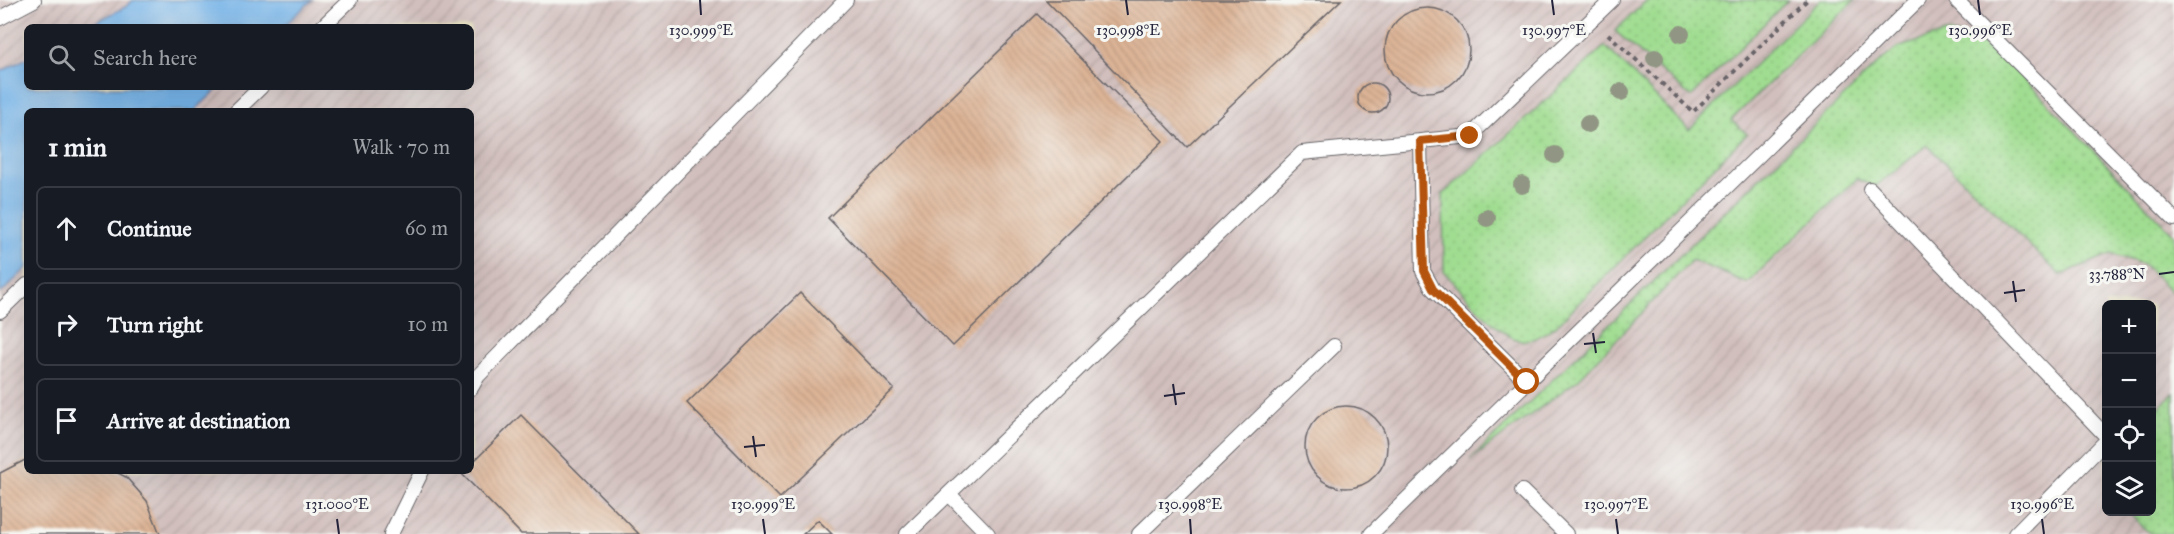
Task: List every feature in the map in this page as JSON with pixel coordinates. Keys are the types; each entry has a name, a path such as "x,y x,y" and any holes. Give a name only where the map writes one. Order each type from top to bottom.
{"lane":[{"path":"0,18 34,0"},
{"path":"325,24 350,0"},
{"path":"474,383 478,376 846,0"},
{"path":"907,534 1302,153 1470,136 1612,0"},
{"path":"1371,534 1918,0"},
{"path":"1956,0 2174,219"},
{"path":"239,108 258,90"},
{"path":"1420,141 1424,271 1433,289 1527,382"},
{"path":"1870,189 2102,432"},
{"path":"0,311 24,288"},
{"path":"1139,534 1334,346"},
{"path":"2015,534 2102,445"},
{"path":"391,534 421,474"},
{"path":"1522,491 1566,534"},
{"path":"949,494 988,534"}],"path":[{"path":"1592,20 1693,112 1807,0"}],"shaded area":[{"path":"0,0 133,0 127,6 92,24 24,24 24,60 0,72"},
{"path":"227,0 2174,0 2174,534 0,534 0,223 24,200 24,474 474,474 474,108 117,108 136,90 474,90 474,24 203,24"}],"green space":[{"path":"1647,0 1788,0 1691,97 1615,31"},
{"path":"1820,0 1855,0 1731,120 1747,134 1557,325 1529,340 1524,341 1511,337 1491,321 1444,272 1443,194 1605,46 1689,130"},
{"path":"1945,33 1969,36 2000,55 2174,235 2174,294 2143,264 2111,254 2060,275 1927,145 1875,187 1857,179 1747,283 1692,260 1579,379 1470,460 1876,65 1897,48"},
{"path":"2174,393 2174,534 2150,534 2132,516 2156,516 2156,411"}],"water":[{"path":"133,0 312,0 286,24 92,24 127,6"},
{"path":"24,60 24,90 217,90 197,108 24,108 24,271 0,294 0,72"}],"building":[{"path":"1046,0 1341,0 1187,147"},
{"path":"1427,8 1443,11 1457,20 1466,34 1469,50 1466,66 1457,80 1443,89 1427,92 1411,89 1397,80 1388,66 1385,50 1388,34 1397,20 1411,11"},
{"path":"1037,14 1163,141 953,346 828,218"},
{"path":"1373,83 1379,84 1387,92 1387,104 1379,112 1373,113 1367,112 1359,104 1358,98 1359,92 1367,84"},
{"path":"800,293 894,389 780,498 687,403"},
{"path":"1346,406 1362,409 1375,418 1384,431 1387,447 1384,463 1375,476 1362,485 1346,488 1330,485 1317,476 1308,463 1305,447 1308,431 1317,418 1330,409"},
{"path":"521,415 639,534 521,534 462,474 474,474 474,461"},
{"path":"24,461 24,474 120,474 126,477 147,501 160,534 0,534 0,473"},
{"path":"818,520 832,534 803,534"}],"route":[{"path":"1470,136 1420,141 1424,271 1433,289 1527,382"}]}
